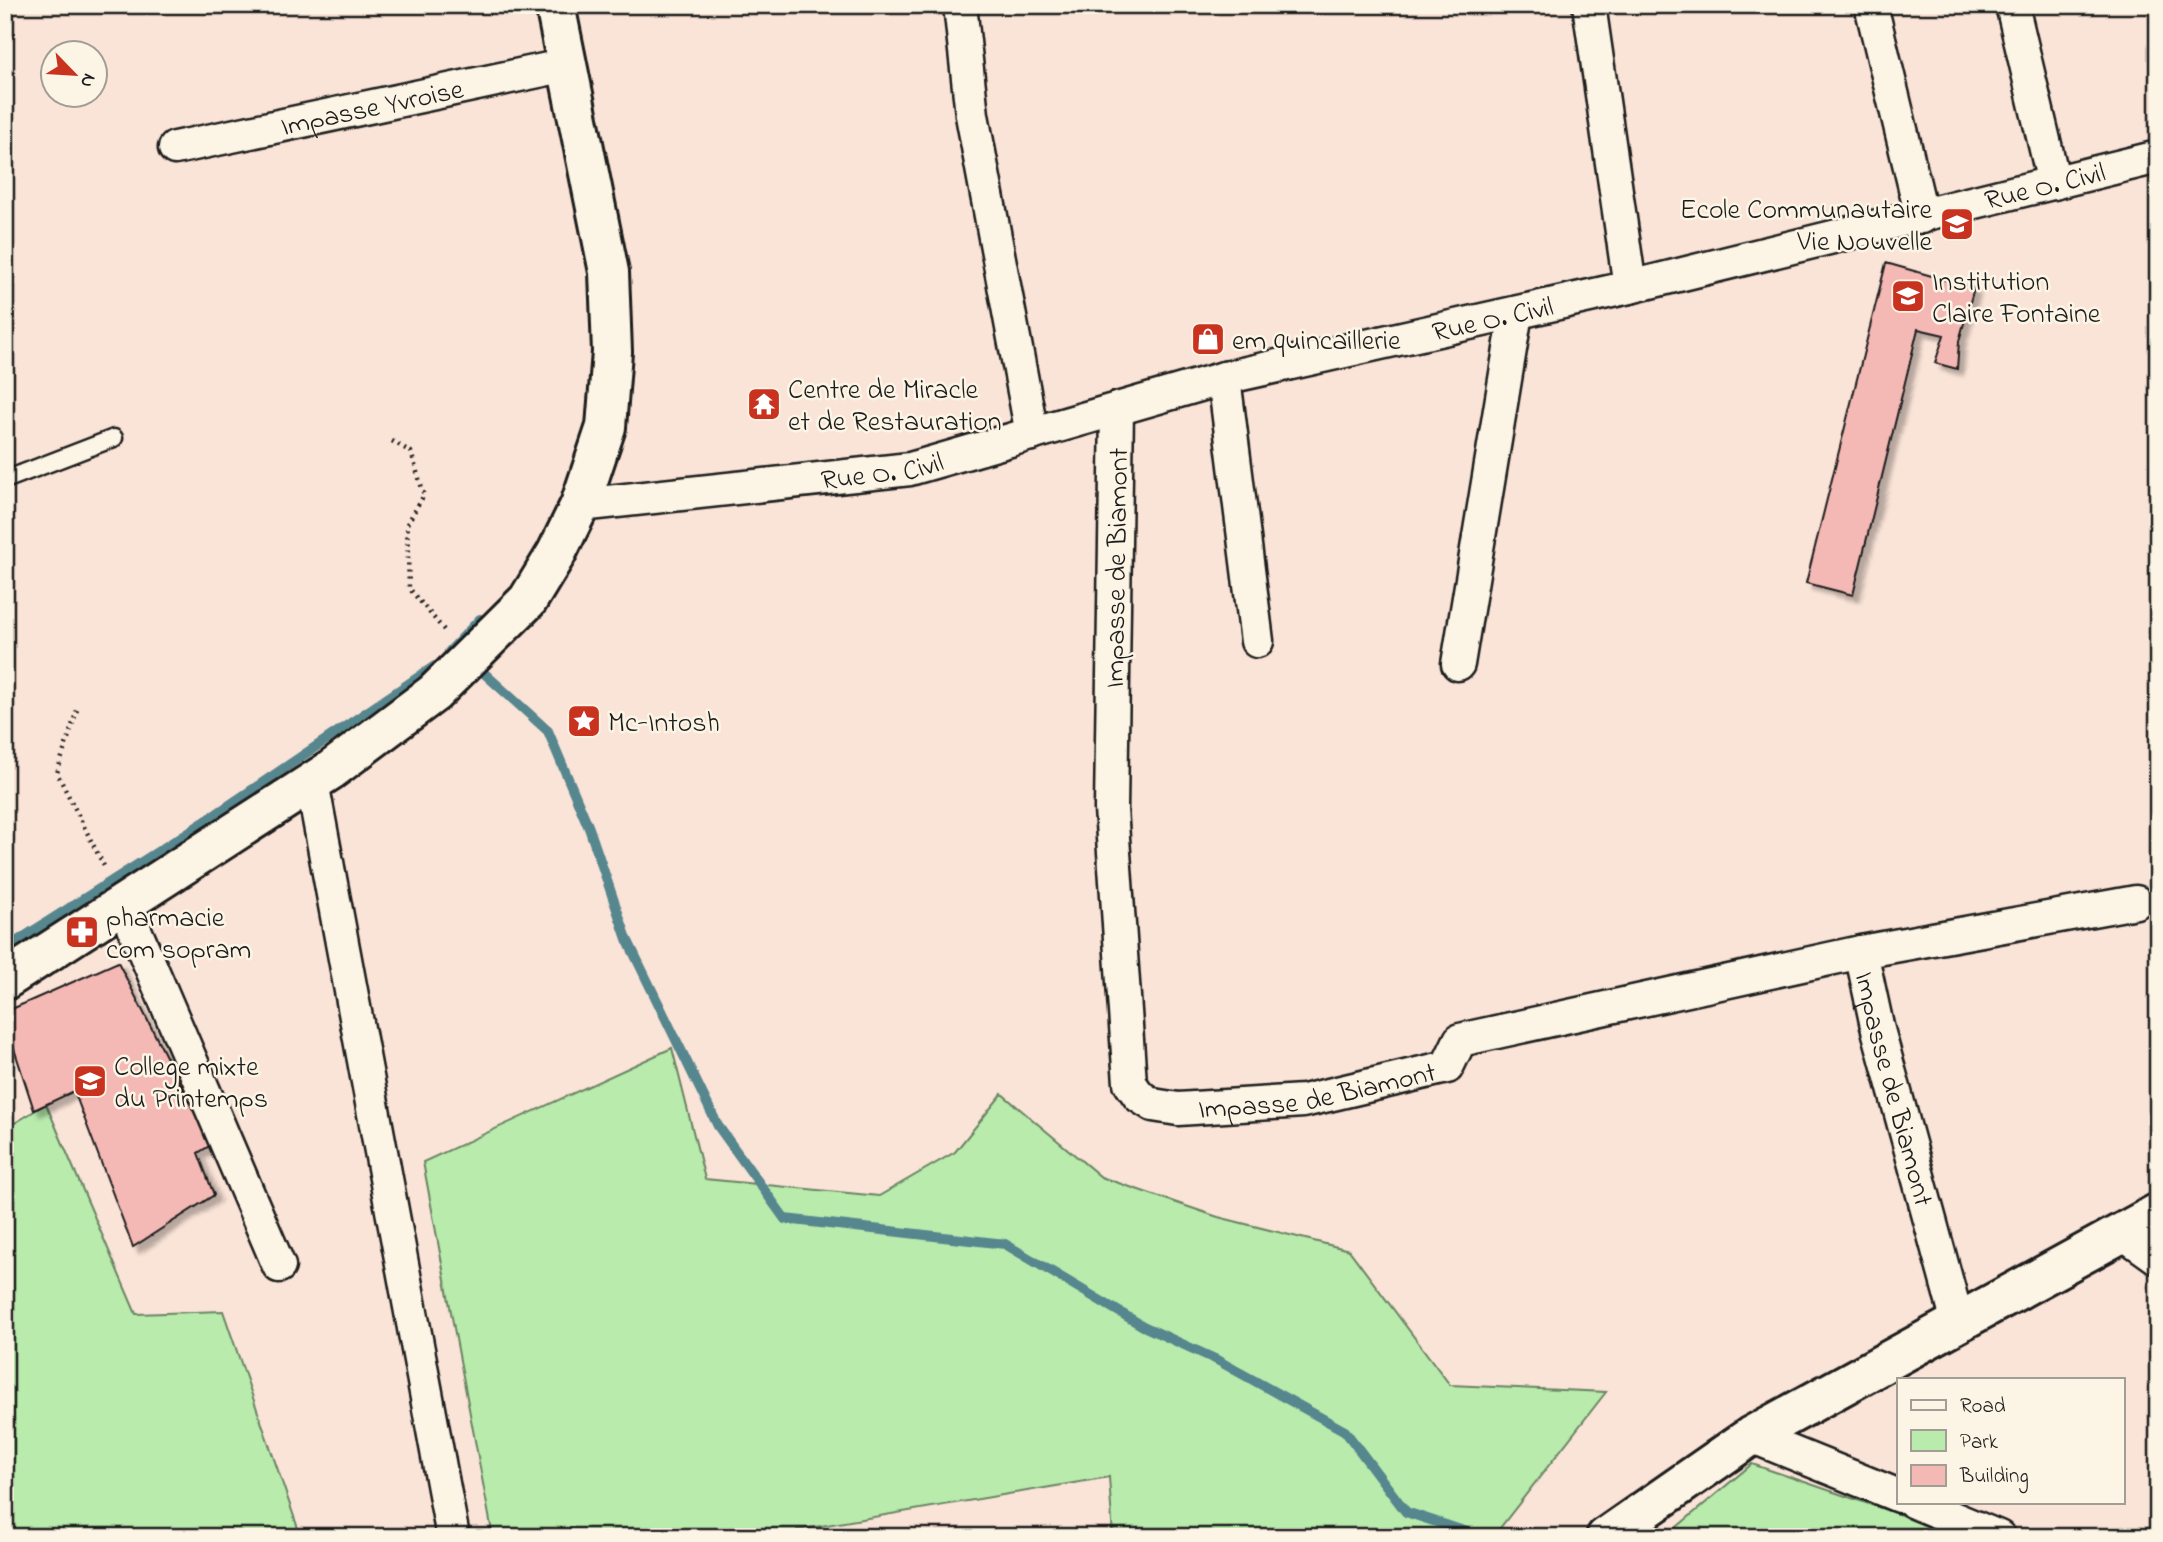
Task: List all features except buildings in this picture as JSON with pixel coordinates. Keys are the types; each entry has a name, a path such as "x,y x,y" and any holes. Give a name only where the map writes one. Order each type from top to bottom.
{"main road":[{"path":"5,980 122,902 312,782 434,693 528,600 556,554 580,505 606,427 612,352 609,272 555,5"},
{"path":"1605,1537 1751,1436 2158,1213"}],"street":[{"path":"960,5 972,115 1032,434"},
{"path":"1588,5 1630,287"},
{"path":"1871,5 1922,216"},
{"path":"2012,5 2054,183"},
{"name":"Impasse Yvroise","path":"175,148 567,65"},
{"name":"Rue O. Civil","path":"580,505 910,469 1224,378 1630,287 2158,157"},
{"path":"1458,664 1516,313"},
{"path":"1224,378 1257,641"},
{"name":"Impasse de Biamont","path":"1117,409 1111,809 1130,1083 1139,1096 1153,1105 1178,1109 1303,1101 1447,1067 1460,1040 1861,952 1877,1026 1958,1323"},
{"path":"312,782 453,1537"},
{"path":"122,902 279,1266"},
{"path":"1861,952 2136,902"},
{"path":"2123,1233 2158,1258"},
{"path":"1751,1436 1897,1495"},
{"path":"1919,1504 1999,1537"}],"lane":[{"path":"5,480 114,438"}],"path":[{"path":"392,441 411,452 424,495 407,524 409,588 469,660"},
{"path":"77,710 57,773 122,902"}],"green space":[{"path":"672,1048 705,1179 879,1196 955,1152 1002,1094 1101,1177 1218,1217 1349,1250 1450,1385 1606,1392 1493,1537 1113,1537 1109,1477 797,1530 797,1537 493,1537 423,1162"},
{"path":"46,1104 136,1314 223,1311 301,1537 5,1537 5,1129"},
{"path":"1752,1464 1965,1537 1665,1537"}],"waterway":[{"path":"449,652 480,619"},
{"path":"474,664 548,731 589,828 627,939 718,1126 785,1219 1005,1244 1143,1326 1217,1360 1345,1431 1406,1512 1464,1531 1472,1537"},
{"path":"5,949 206,821 435,666"}],"place":[{"name":"Ecole Communautaire Vie Nouvelle","path":"1957,224"},
{"name":"Institution Claire Fontaine","path":"1908,296"},
{"name":"em quincaillerie","path":"1208,339"},
{"name":"Centre de Miracle et de Restauration","path":"764,404"},
{"name":"Mc-Intosh","path":"584,721"},
{"name":"pharmacie com sopram","path":"82,932"},
{"name":"College mixte du Printemps","path":"90,1081"}]}
